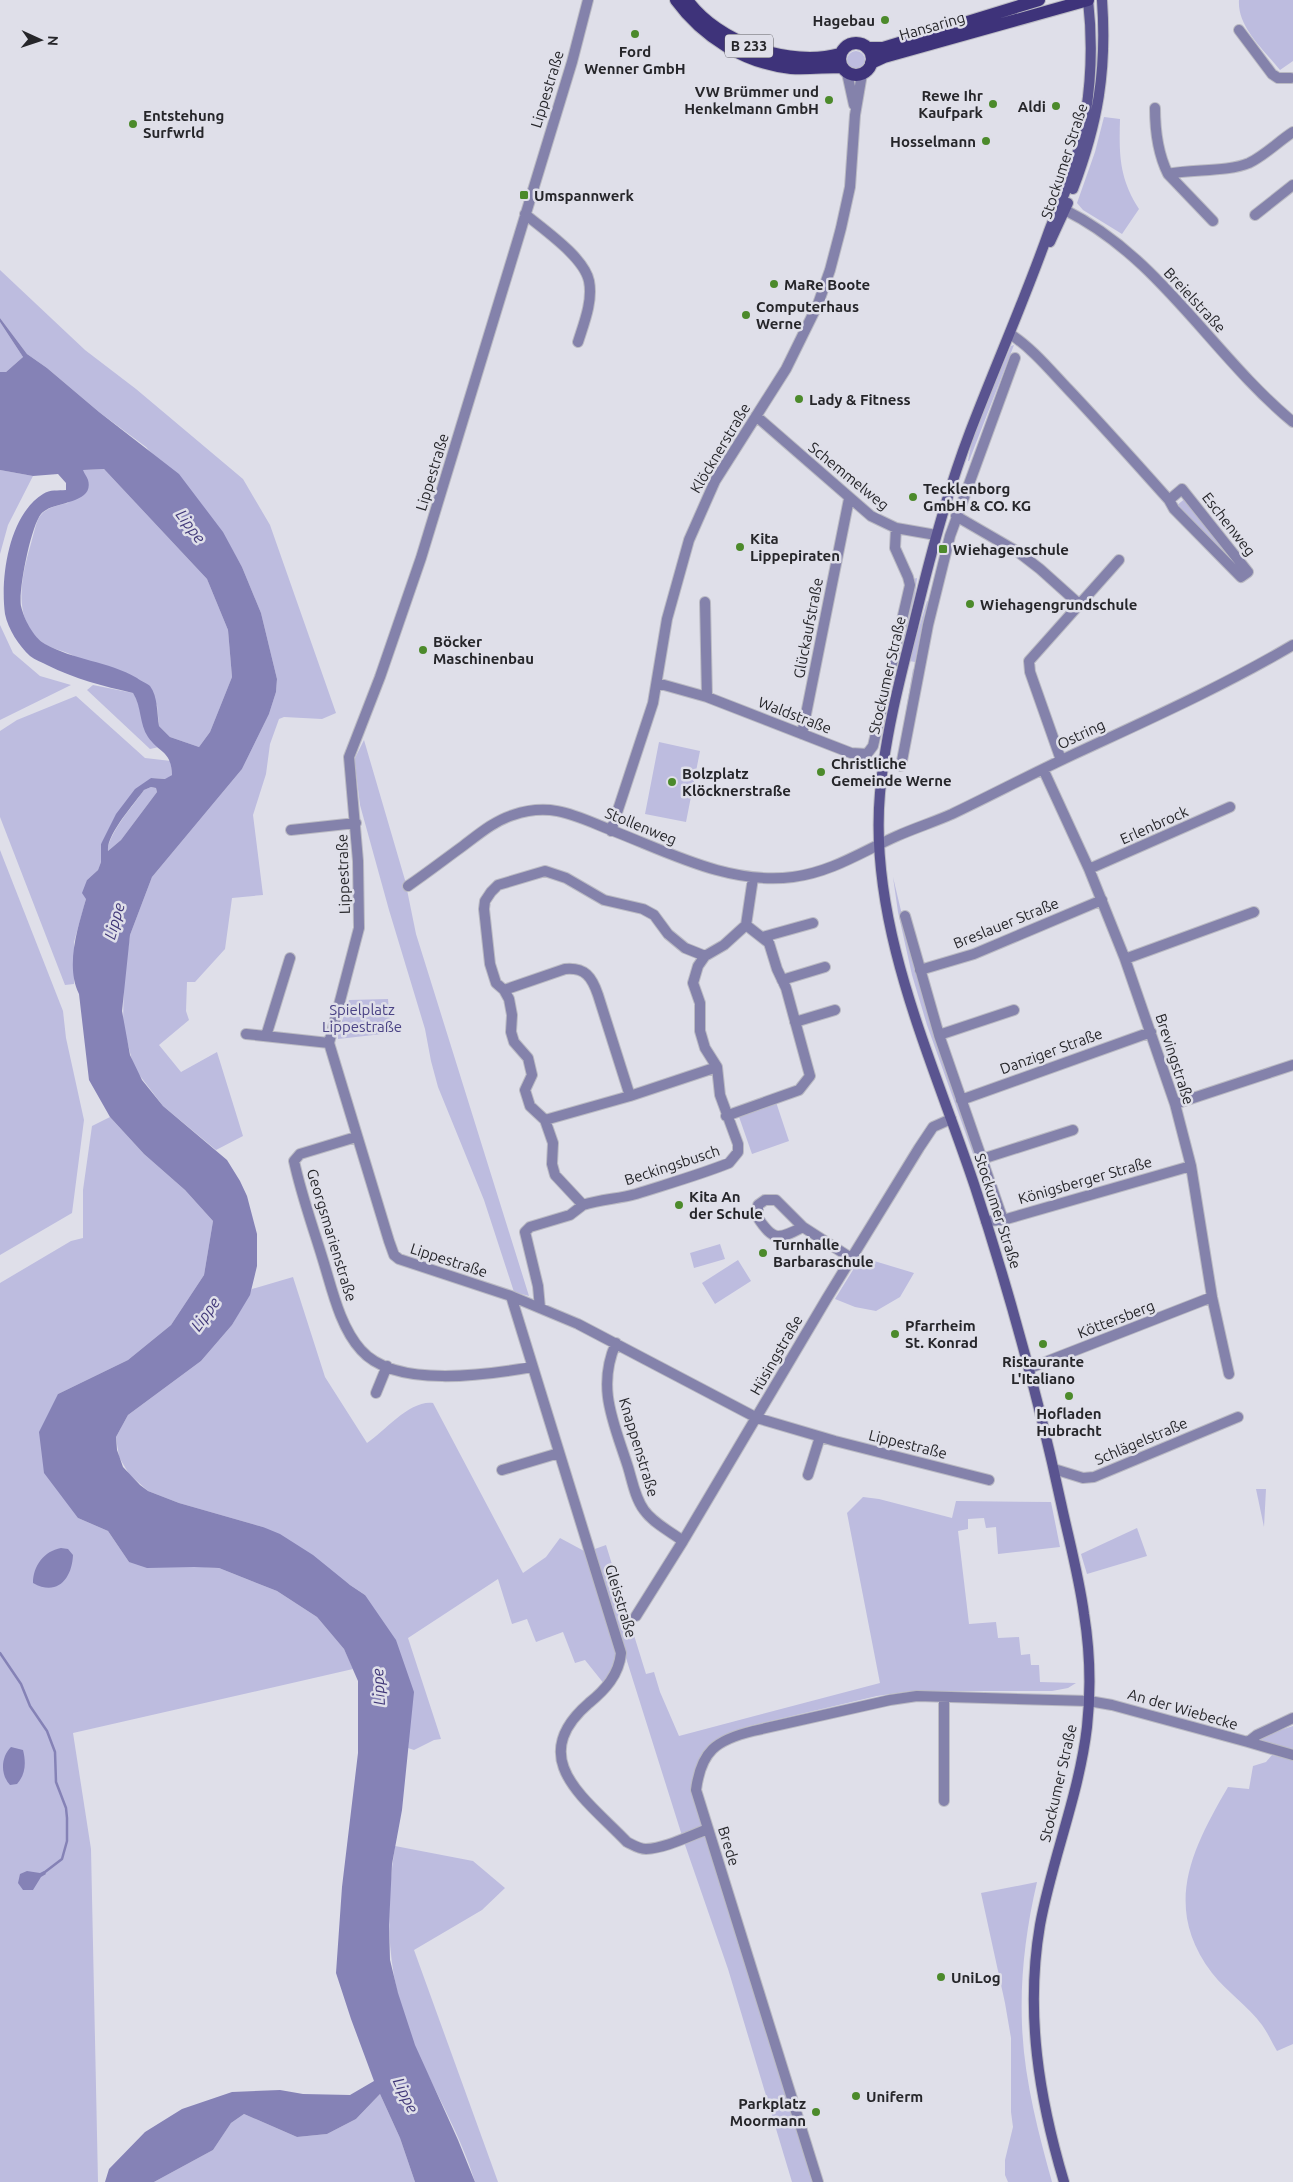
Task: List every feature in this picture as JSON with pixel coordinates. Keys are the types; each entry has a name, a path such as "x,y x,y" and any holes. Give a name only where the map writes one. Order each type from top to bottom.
{"main road":[{"name":"B 233","path":"676,0 706,33 741,54 791,68 844,70 856,76 862,74"},
{"name":"Hansaring","path":"687,0 707,20 736,40 749,46 769,53 793,57 826,58 840,54 851,44 858,43 867,48 883,48 1039,0"},
{"name":"Hansaring","path":"871,62 884,56 1088,0"},
{"name":"Stockumer Straße","path":"1064,2182 1048,2122 1037,2065 1033,1993 1040,1926 1081,1763 1087,1728 1089,1670 1085,1618 1054,1469 1030,1368 986,1221 903,974 887,903 879,846 880,798 890,725 936,535 970,432 1037,267 1069,181 1086,117 1092,65 1088,0"},
{"name":"Stockumer Straße","path":"1037,267 1058,228 1091,134 1101,92 1104,64 1102,0"},
{"path":"862,74 868,69 871,62 871,55 867,48"},
{"path":"840,54 844,70"}],"street":[{"name":"Lippestraße","path":"588,0 572,62 421,558 380,676 349,757 356,823 360,903 358,937 333,1019 329,1043 356,1137 394,1255 411,1264 512,1296 578,1324 757,1418 820,1437 989,1480"},
{"path":"1239,30 1272,74 1278,78 1292,77"},
{"name":"Klöcknerstraße","path":"844,70 856,116"},
{"name":"Klöcknerstraße","path":"611,830 646,726 657,683 666,619 689,540 715,481 786,369 818,304 830,270 842,228 850,187 856,116 862,74"},
{"path":"1155,108 1155,123 1162,162 1168,174 1213,221"},
{"path":"1168,174 1188,170 1234,167 1250,162 1293,132"},
{"path":"1255,215 1293,185"},
{"name":"Breielstraße","path":"1065,210 1104,234 1137,261 1261,393 1293,422"},
{"path":"525,214 571,253 586,271 589,281 589,305 578,342"},
{"name":"Eschenweg","path":"1010,334 1020,340 1041,360 1169,500 1174,509 1241,577 1248,572 1182,489 1169,500"},
{"name":"Stockumer Straße","path":"901,766 938,578 956,516 1015,358"},
{"name":"Schemmelweg","path":"756,416 849,499 880,522 896,528 936,535"},
{"name":"Glückaufstraße","path":"802,734 849,499"},
{"path":"956,516 1018,552 1079,604"},
{"name":"Stockumer Straße","path":"871,750 910,585 895,548 896,528"},
{"path":"1061,760 1028,667 1029,661 1119,560"},
{"path":"705,602 707,697"},
{"name":"Ostring","path":"879,846 895,837 950,815 1061,760 1207,692 1293,645"},
{"name":"Waldstraße","path":"657,683 707,697 851,753 863,755 871,750"},
{"name":"Brevingstraße","path":"1043,769 1089,869 1126,959 1175,1104 1192,1166 1212,1297 1229,1374"},
{"name":"Erlenbrock","path":"1089,869 1230,807"},
{"name":"Stollenweg","path":"408,886 501,820 529,811 555,810 574,814 700,865 753,878 773,879 810,874 839,865 879,846"},
{"name":"Lippestraße","path":"291,830 356,823"},
{"path":"583,1205 555,1176 552,1164 553,1144 545,1120 530,1106 526,1090 532,1075 528,1058 514,1042 511,1032 512,1015 509,1000 504,990 496,983 490,964 488,935 484,918 485,901 498,885 545,870 566,878 604,900 643,909 654,915 668,934 685,948 705,956 724,945 746,925 753,878"},
{"name":"Breslauer Straße","path":"920,970 974,954 1102,900"},
{"path":"1126,959 1254,912"},
{"name":"Stockumer Straße","path":"905,916 939,1035 1003,1220"},
{"path":"763,937 813,924"},
{"path":"726,1116 799,1090 808,1082 810,1076 810,1070 769,943 746,925"},
{"name":"Beckingsbusch","path":"540,1308 538,1286 525,1232 530,1227 570,1215 583,1205 598,1200 615,1199 636,1194 729,1163 738,1152 738,1144 726,1116 720,1095 717,1067 705,1048 700,1031 700,1003 693,983 698,966 705,956"},
{"path":"266,1036 290,958"},
{"path":"782,980 825,967"},
{"path":"504,990 565,969 572,968 586,973 592,979 598,994 630,1096"},
{"path":"795,1022 836,1010"},
{"path":"939,1035 1014,1010"},
{"name":"Danziger Straße","path":"961,1100 1151,1032"},
{"path":"246,1034 329,1043"},
{"path":"1175,1104 1293,1065"},
{"path":"545,1120 630,1096 717,1067"},
{"name":"Hüsingstraße","path":"636,1616 684,1541 851,1258 932,1127 951,1119"},
{"name":"Stockumer Straße","path":"982,1159 1073,1130"},
{"name":"Georgsmarienstraße","path":"356,1137 300,1154 294,1161 328,1276 353,1340 367,1356 387,1366 426,1375 452,1377 493,1374 532,1367"},
{"name":"Königsberger Straße","path":"986,1221 1003,1220 1192,1166"},
{"path":"802,1227 782,1237 775,1236 758,1218 758,1205 764,1200 776,1200 802,1227 851,1258"},
{"name":"Gleisstraße","path":"512,1296 532,1367 621,1653 618,1669 611,1681 572,1719 564,1731 560,1744 562,1765 574,1787 627,1842 637,1848 646,1849 660,1846 708,1829"},
{"name":"Köttersberg","path":"1030,1368 1212,1297"},
{"name":"Knappenstraße","path":"616,1344 607,1369 608,1398 639,1501 650,1517 684,1541"},
{"path":"376,1393 387,1366"},
{"name":"Schlägelstraße","path":"1054,1469 1083,1478 1094,1476 1238,1416"},
{"path":"808,1475 820,1437"},
{"path":"502,1470 559,1453"},
{"name":"Brede","path":"818,2182 696,1790 698,1773 702,1762 718,1743 739,1734 890,1700 917,1696 1089,1701"},
{"path":"944,1697 944,1801"},
{"name":"An der Wiebecke","path":"1089,1701 1112,1705 1248,1742 1257,1735 1293,1718"},
{"path":"1248,1742 1293,1755"}],"green space":[{"path":"1239,0 1293,0 1293,61 1280,70 1247,29 1242,20"},
{"path":"856,51 862,54 865,60 862,66 856,69 850,66 847,60 850,54"},
{"path":"1104,117 1120,119 1120,155 1124,176 1132,198 1139,209 1122,234 1083,210 1077,203 1095,152"},
{"path":"0,270 85,350 136,389 243,479 270,525 336,713 322,719 284,717 279,719 270,744 266,774 253,815 263,895 232,898 225,949 195,982 187,982 186,1011 189,1020 159,1045 181,1072 217,1052 243,1136 216,1150 163,1106 134,1068 123,1025 124,977 130,935 152,877 242,769 269,714 276,692 277,679 261,613 242,567 222,532 146,447 27,354 0,318"},
{"path":"0,322 23,357 6,372 0,372"},
{"path":"1014,345 968,461 975,431 986,402 1011,346"},
{"path":"104,469 207,579 228,630 232,677 210,732 199,747 170,737 159,726 157,705 74,656 43,643 33,634 27,623 23,611 22,585 37,522 43,512 68,503 82,470"},
{"path":"0,470 33,476 8,525 0,554"},
{"path":"1187,497 1230,551 1226,555 1176,506"},
{"path":"917,578 915,594 899,659 897,658 913,579"},
{"path":"927,601 930,603 929,609 925,612 915,662 909,661"},
{"path":"0,625 13,653 40,676 71,685 0,720"},
{"path":"913,669 916,670 897,763"},
{"path":"93,685 133,693 147,734 159,747 150,749 87,690"},
{"path":"76,696 145,758 171,761 172,775 166,779 151,778 101,844 101,862 98,870 87,880 86,899 74,942 74,984 65,985 0,817 0,731 17,720"},
{"path":"364,740 405,880 416,934 529,1296 514,1292 484,1200 438,1087 425,1029 360,805 355,758"},
{"name":"Bolzplatz Klöcknerstraße","path":"659,742 700,751 686,822 645,814"},
{"path":"151,787 156,788 157,792 121,840 108,851 113,834 123,819 144,790"},
{"path":"0,850 63,1011 66,1038 84,1120 72,1213 0,1255"},
{"path":"893,877 915,970 980,1167 978,1168 927,1025 912,975 898,912"},
{"name":"Spielplatz Lippestraße","path":"388,999 391,1033 338,1039 338,1033 349,1000"},
{"path":"776,1102 789,1141 752,1154 738,1114"},
{"path":"110,1117 144,1154 185,1190 213,1221 204,1275 171,1325 128,1360 58,1394 78,1518 108,1531 129,1562 219,1568 277,1591 317,1617 344,1649 353,1669 73,1733 91,1849 98,2182 0,2182 0,1283 71,1241 83,1238 83,1190 92,1126"},
{"path":"720,1244 725,1259 694,1268 690,1253"},
{"path":"861,1257 914,1273 900,1297 876,1311 855,1307 835,1299"},
{"path":"738,1260 751,1281 715,1304 702,1283"},
{"path":"293,1277 325,1377 367,1443 407,1411 424,1403 433,1403 523,1573 546,1557 560,1538 586,1552 615,1649 615,1662 605,1685 585,1660 575,1663 563,1632 536,1642 527,1619 512,1624 498,1579 408,1638 441,1739 434,1740 414,1750 408,1748 409,1736 365,1595 263,1527 179,1503 148,1491 129,1474 119,1457 116,1437 128,1415 201,1361 232,1325 252,1289"},
{"path":"1256,1489 1266,1489 1264,1527"},
{"path":"863,1497 879,1499 952,1518 956,1501 1051,1502 1060,1547 998,1554 996,1527 986,1528 984,1518 968,1519 968,1529 958,1531 969,1624 996,1622 998,1638 1019,1637 1021,1655 1030,1654 1031,1665 1039,1665 1040,1682 1076,1683 1068,1688 1052,1691 911,1691 877,1696 749,1726 716,1741 702,1756 697,1765 692,1790 814,2182 792,2182 728,1969 684,1842 592,1550 606,1545 646,1674 654,1672 660,1692 679,1736 880,1683 847,1513"},
{"path":"1137,1528 1147,1556 1087,1574 1081,1554"},
{"path":"1293,1726 1293,1749 1266,1744 1261,1740 1262,1736"},
{"path":"1272,1755 1293,1760 1293,2044 1277,2051 1262,2025 1212,1973 1197,1949 1188,1925 1186,1901 1188,1878 1194,1856 1203,1833 1228,1787 1249,1789 1253,1766 1266,1762"},
{"path":"395,1846 473,1861 505,1888 482,1910 414,1950 498,2182 475,2182 463,2148 415,2047 406,2022 393,1973 390,1948 390,1898"},
{"path":"1037,1882 1025,1953 1022,1989 1023,2045 1037,2124 1052,2182 1008,2182 1005,2175 1005,2160 1013,2127 1011,2112 1011,2038 981,1893"},
{"path":"380,2094 400,2138 415,2182 154,2182 213,2150 231,2123 244,2114 297,2137 327,2134 356,2119"}],"water":[{"name":"Lippe","path":"0,318 27,354 179,474 223,532 242,567 261,613 277,679 276,692 269,714 242,769 152,877 130,935 122,1011 130,1055 142,1080 163,1106 227,1160 240,1181 247,1196 257,1234 257,1266 250,1295 232,1325 201,1361 128,1415 116,1437 117,1450 123,1467 148,1491 179,1503 263,1527 280,1534 313,1555 365,1595 396,1640 414,1692 402,1810 392,1864 389,1925 390,1960 398,1993 415,2045 475,2182 415,2182 400,2138 380,2094 356,2119 327,2134 297,2137 244,2114 231,2123 213,2150 154,2182 105,2182 109,2169 145,2132 182,2109 232,2092 280,2090 303,2094 350,2095 374,2081 336,1973 342,1887 358,1753 358,1681 344,1649 317,1617 277,1591 219,1568 147,1568 129,1562 108,1531 78,1518 44,1473 39,1432 58,1394 128,1360 171,1325 204,1275 213,1221 185,1190 144,1154 110,1117 89,1080 79,994 73,971 74,946 86,899 82,893 87,880 98,870 101,862 101,844 116,814 135,789 151,778 165,779 172,775 170,761 167,756 152,742 145,732 138,704 133,693 79,678 34,659 14,637 9,625 5,614 4,583 9,548 15,531 22,516 31,504 46,492 66,490 66,483 58,474 33,476 0,470 0,372 6,372 23,357 0,322","holes":["104,469 207,579 228,630 232,677 210,732 199,747 170,737 159,726 156,700 153,690 149,685 126,672 67,654 45,644 33,632 22,611 21,587 26,559 33,531 41,514 46,510 71,502 85,494 88,488 88,480 83,470","151,787 156,788 157,792 121,840 108,851 111,837 116,828 144,790"]},
{"path":"61,1548 68,1549 73,1555 70,1571 62,1583 50,1588 33,1583 37,1565 41,1560 49,1552"},
{"path":"11,1747 23,1750 25,1763 24,1772 20,1780 17,1784 10,1785 3,1771 3,1766 5,1756"},
{"path":"27,1871 40,1873 44,1871 46,1874 41,1877 33,1890 23,1890 18,1883 20,1874"}],"waterway":[{"path":"0,1653 21,1684 30,1706 47,1731 55,1752 56,1782 66,1808 67,1841 62,1859 45,1872"}],"place":[{"name":"Hagebau","path":"885,20"},
{"name":"Ford Wenner GmbH","path":"635,34"},
{"name":"VW Brümmer und Henkelmann GmbH","path":"829,100"},
{"name":"Rewe Ihr Kaufpark","path":"993,104"},
{"name":"Aldi","path":"1056,106"},
{"name":"Entstehung Surfwrld","path":"133,124"},
{"name":"Hosselmann","path":"986,141"},
{"name":"Umspannwerk","path":"524,195"},
{"name":"MaRe Boote","path":"774,284"},
{"name":"Computerhaus Werne","path":"746,315"},
{"name":"Lady & Fitness","path":"799,399"},
{"name":"Tecklenborg GmbH & CO. KG","path":"913,497"},
{"name":"Kita Lippepiraten","path":"740,547"},
{"name":"Wiehagenschule","path":"943,549"},
{"name":"Wiehagengrundschule","path":"970,604"},
{"name":"Böcker Maschinenbau","path":"423,650"},
{"name":"Christliche Gemeinde Werne","path":"821,772"},
{"name":"Bolzplatz Klöcknerstraße","path":"672,782"},
{"name":"Kita An der Schule","path":"679,1205"},
{"name":"Turnhalle Barbaraschule","path":"763,1253"},
{"name":"Pfarrheim St. Konrad","path":"895,1334"},
{"name":"Ristaurante L'Italiano","path":"1043,1344"},
{"name":"Hofladen Hubracht","path":"1069,1396"},
{"name":"UniLog","path":"941,1977"},
{"name":"Uniferm","path":"856,2096"},
{"name":"Parkplatz Moormann","path":"816,2112"}]}
